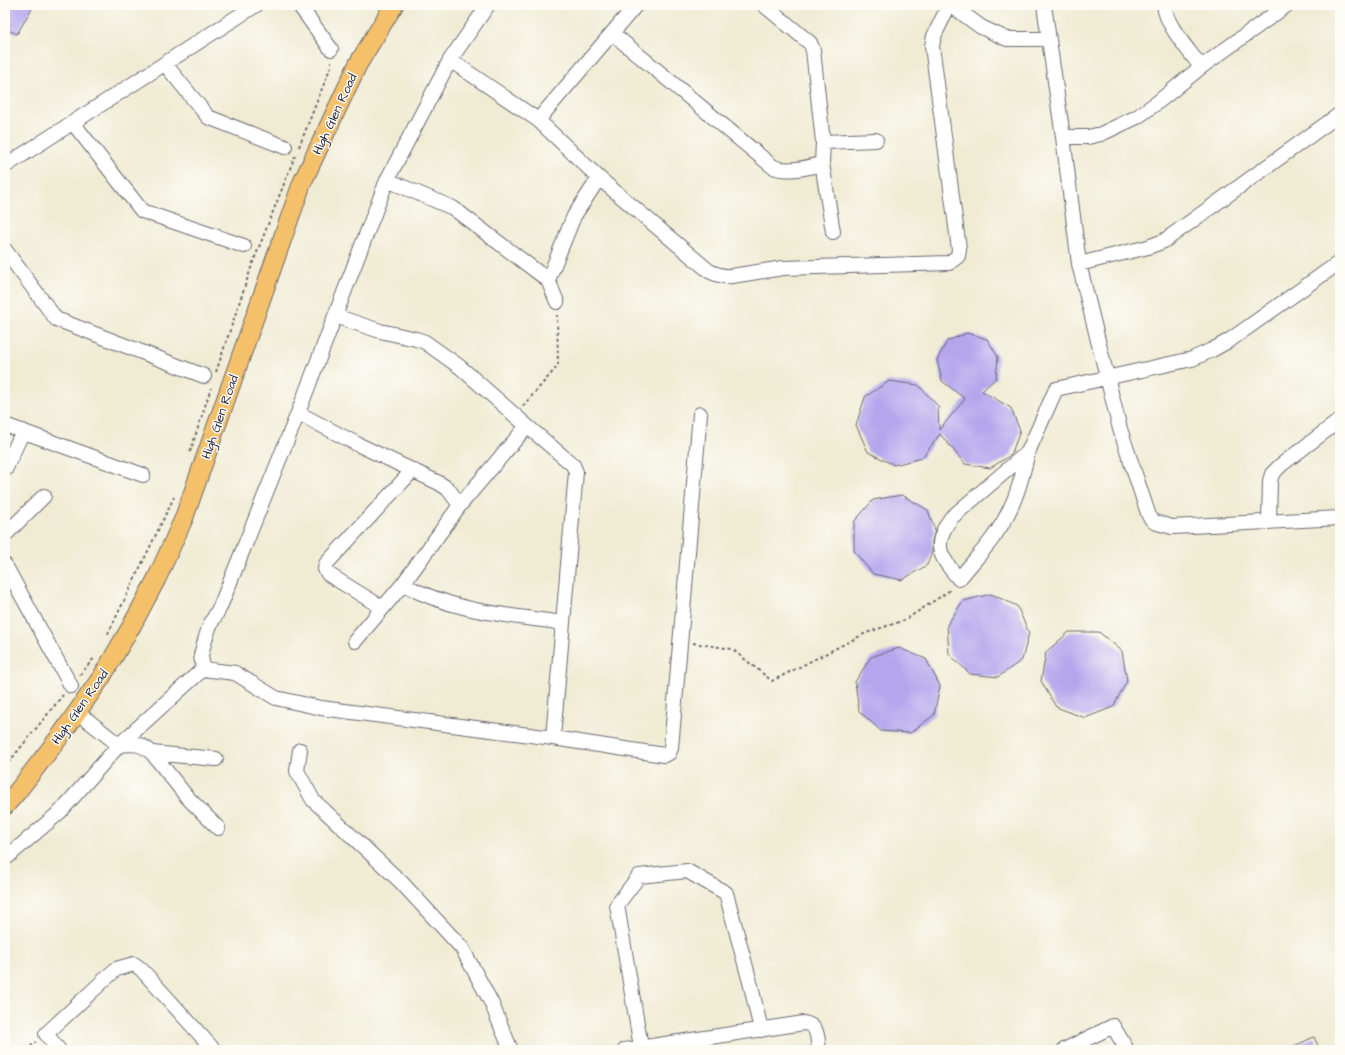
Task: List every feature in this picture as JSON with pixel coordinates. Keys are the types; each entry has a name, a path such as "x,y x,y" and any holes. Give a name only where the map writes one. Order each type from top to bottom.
{"main road":[{"name":"High Glen Road","path":"5,806 102,678 132,627 157,578 184,518 302,183 358,64 394,5"}],"street":[{"path":"5,166 256,5"},
{"path":"300,5 331,49"},
{"path":"203,669 201,655 210,625 220,607 298,413 387,180 450,60 488,5"},
{"path":"538,120 636,5"},
{"path":"764,5 810,43 813,50 823,142 822,163 833,232"},
{"path":"450,60 538,120 599,178 709,271 723,277 783,268 942,263 953,261 958,256 959,249 932,46 934,36 950,5 981,27 1007,39 1048,39"},
{"path":"1044,5 1064,137 1079,264 1120,429 1146,509 1154,522 1172,527 1340,518"},
{"path":"1164,5 1164,10 1174,30 1201,67"},
{"path":"1064,137 1088,137 1101,134 1137,117 1201,67 1287,5"},
{"path":"612,33 772,166 777,169 784,170 815,166 822,163"},
{"path":"165,64 208,117 293,150"},
{"path":"1079,264 1148,247 1164,241 1340,114"},
{"path":"73,123 142,211 244,246"},
{"path":"823,142 876,140"},
{"path":"548,280 574,216 599,178"},
{"path":"387,180 453,208 548,280 557,302"},
{"path":"5,250 56,318 210,380"},
{"path":"1028,452 951,518 942,530 940,547 943,560 959,579 995,535 1008,513 1018,491 1028,452 1056,389 1192,359 1230,340 1340,262"},
{"path":"335,316 380,331 425,342 460,367 526,426 573,465 576,472 553,738"},
{"path":"298,413 439,483 448,489 460,505"},
{"path":"5,859 61,811 119,745 203,669 235,672 276,698 321,708 553,738 664,755 669,753 671,748 700,414"},
{"path":"1269,521 1270,481 1272,474 1281,465 1340,420"},
{"path":"5,425 143,475"},
{"path":"355,641 403,584 460,505 526,426"},
{"path":"5,470 23,431"},
{"path":"383,608 328,574 325,569 326,564 413,470"},
{"path":"5,535 44,496"},
{"path":"5,565 71,686"},
{"path":"403,584 421,594 464,608 563,623"},
{"path":"77,712 119,745 136,744 146,747 187,797 218,828"},
{"path":"300,750 297,771 313,800 401,882 462,948 491,1002 511,1050"},
{"path":"152,753 216,759"},
{"path":"641,1047 617,905 639,876 687,871 726,892 761,1030"},
{"path":"59,1050 46,1034 116,969 134,964 141,969 214,1050"},
{"path":"625,1050 804,1023 810,1024 815,1030 819,1050"},
{"path":"1064,1050 1113,1026 1127,1050"}],"path":[{"path":"189,454 210,380 293,150 331,66 331,49"},
{"path":"515,416 558,364 557,302"},
{"path":"108,635 177,491"},
{"path":"680,641 732,649 772,681 866,633 905,620 949,591 959,579"},
{"path":"5,768 96,655"}],"building":[{"path":"5,5 34,5 17,34 5,29"},
{"path":"967,333 987,339 998,357 996,378 982,391 1011,408 1020,431 1011,455 990,468 965,464 940,434 922,458 894,465 868,452 856,425 865,397 889,381 918,385 938,406 939,430 965,399 942,381 937,360 947,341"},
{"path":"902,495 928,510 935,530 932,541 932,552 927,565 902,580 873,574 854,551 854,522 873,500"},
{"path":"991,594 1017,606 1029,633 1022,660 998,677 970,674 949,654 947,625 963,601"},
{"path":"1069,632 1099,632 1122,651 1127,681 1113,707 1085,718 1056,707 1041,681 1046,652"},
{"path":"899,648 926,659 940,686 934,715 910,733 881,731 859,711 855,682 871,657"},
{"path":"1314,1037 1320,1050 1285,1050"}]}
